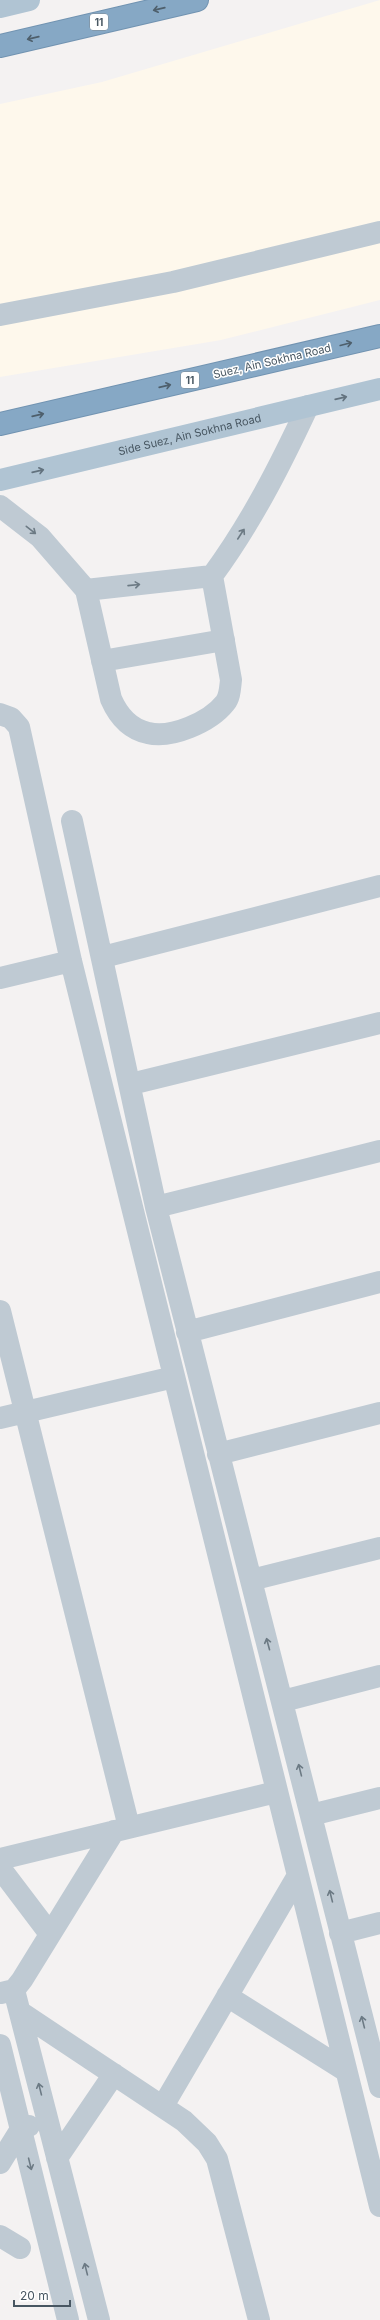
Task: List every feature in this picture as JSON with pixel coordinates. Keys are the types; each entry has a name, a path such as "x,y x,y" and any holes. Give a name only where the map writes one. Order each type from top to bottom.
{"highway":[{"name":"11","path":"0,46 198,0"},
{"name":"Suez, Ain Sokhna Road","path":"0,424 380,336"}],"main road":[{"path":"0,7 29,0"},
{"name":"Side Suez, Ain Sokhna Road","path":"0,480 380,389"}],"street":[{"path":"0,315 173,282 380,232"},
{"path":"0,506 40,537 86,590 111,699 118,715 129,724 148,733 188,729 225,704 230,694 231,680 212,576 250,521 266,492 308,406"},
{"path":"86,590 212,576"},
{"path":"102,661 224,640"},
{"path":"0,714 11,718 19,727 71,961 297,1877 380,2206"},
{"path":"72,821 131,1084 156,1207 218,1454 283,1701 340,1933 375,2044 380,2087"},
{"path":"103,957 380,886"},
{"path":"0,978 71,961"},
{"path":"131,1084 380,1023"},
{"path":"156,1207 380,1151"},
{"path":"187,1332 380,1282"},
{"path":"0,1311 25,1412 121,1829 50,1934 7,1992 20,2012 99,2320"},
{"path":"0,1418 174,1377"},
{"path":"218,1454 380,1413"},
{"path":"251,1580 380,1548"},
{"path":"283,1701 380,1676"},
{"path":"0,1859 276,1792"},
{"path":"311,1815 380,1798"},
{"path":"0,1868 50,1934"},
{"path":"163,2106 297,1877"},
{"path":"340,1933 380,1923"},
{"path":"227,1996 346,2071"},
{"path":"20,2012 163,2106 195,2130 217,2159 259,2320"},
{"path":"0,2045 68,2320"},
{"path":"57,2158 114,2074"},
{"path":"0,2163 21,2129 48,2121"},
{"path":"0,2236 20,2248"}],"shaded area":[{"path":"380,0 380,300 221,340 0,377 0,104 102,82"}]}
